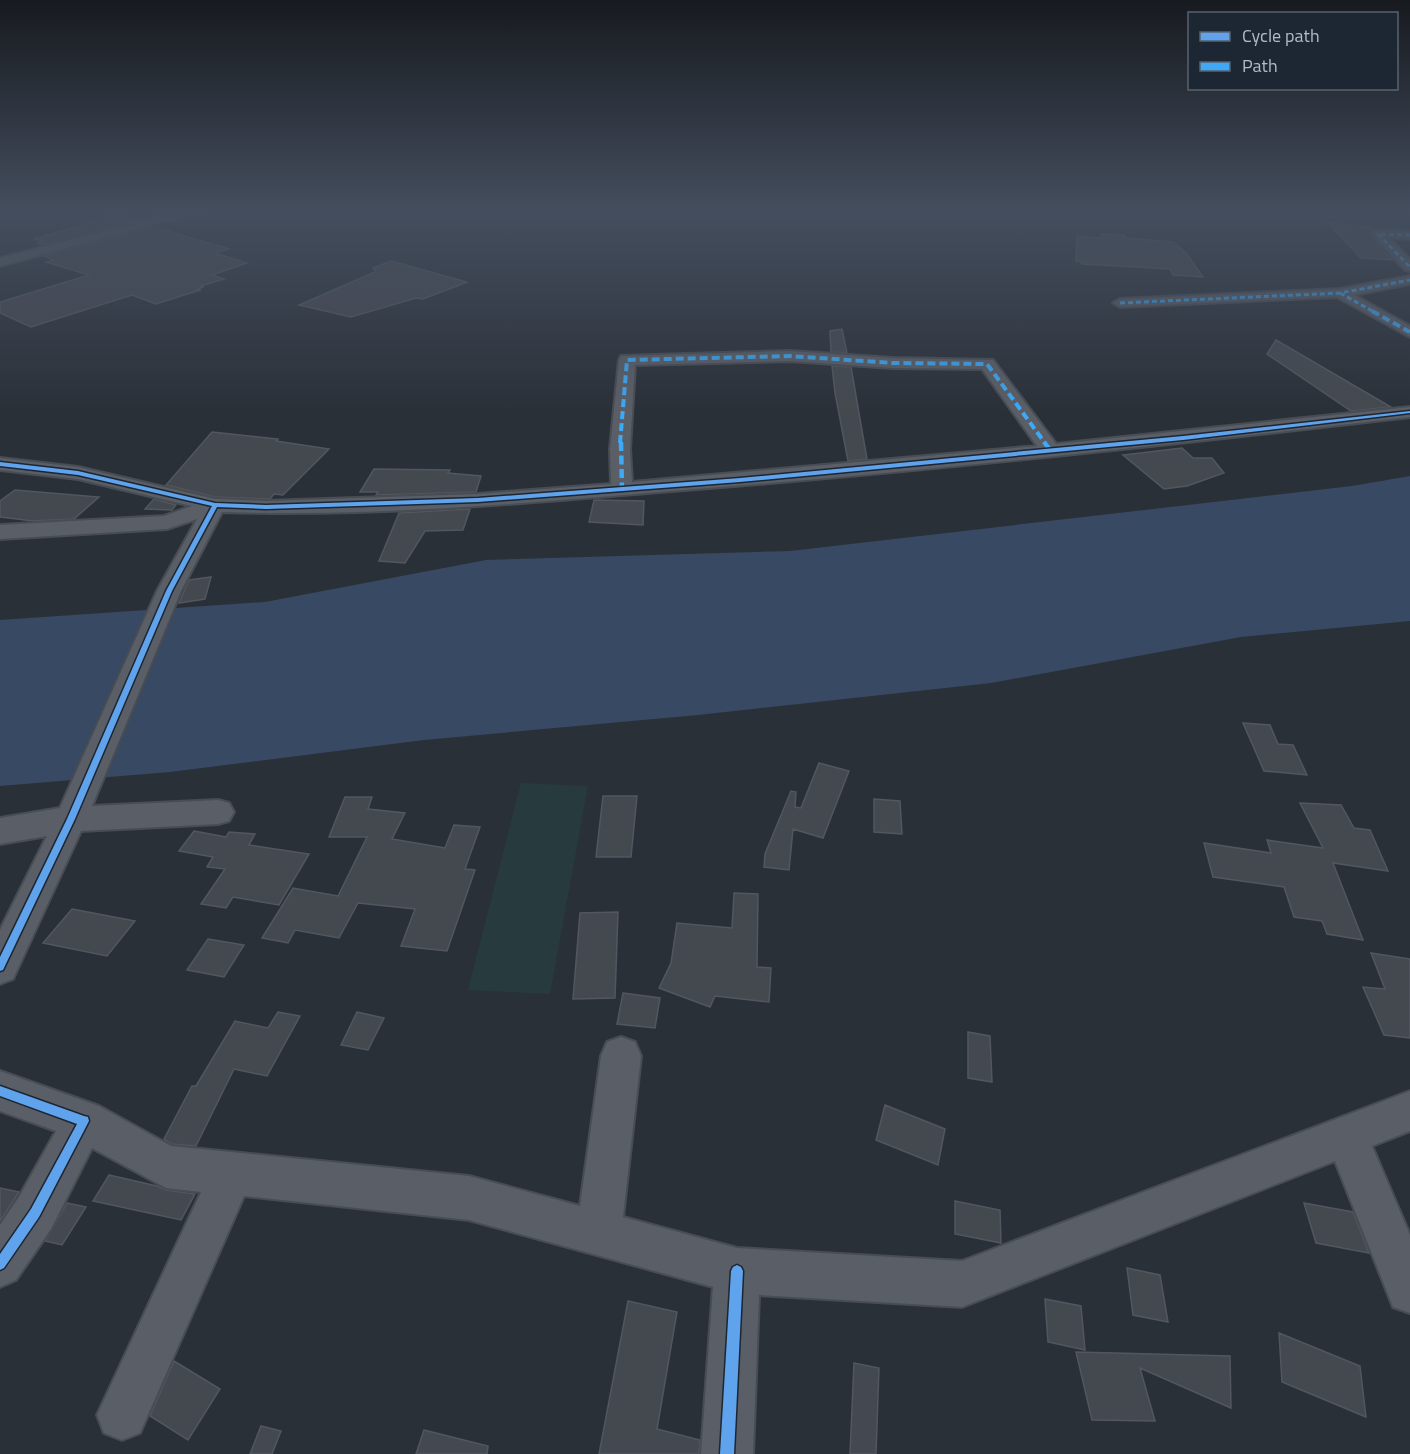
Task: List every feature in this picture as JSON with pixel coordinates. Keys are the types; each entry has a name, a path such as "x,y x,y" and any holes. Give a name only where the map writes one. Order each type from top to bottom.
{"street":[{"path":"1120,303 1340,293 1410,280"},
{"path":"1340,293 1410,332"},
{"path":"622,489 620,449 627,360 790,356 892,363 987,364 1050,450"},
{"path":"0,464 78,474 215,505 266,507 478,500 1183,438 1410,412"},
{"path":"0,532 167,522 215,505"},
{"path":"0,967 71,819 168,591 215,505"},
{"path":"0,831 71,819 218,812"},
{"path":"599,1234 621,1056"},
{"path":"0,1091 84,1121 166,1167 469,1198 737,1271 962,1284 1410,1111"},
{"path":"0,1264 35,1213 84,1121"},
{"path":"1346,1136 1410,1290"},
{"path":"122,1415 232,1173"},
{"path":"727,1454 737,1271"}],"green space":[{"path":"521,783 588,786 550,994 468,990"}],"water":[{"path":"1410,476 1410,621 1241,637 991,683 698,715 424,740 170,772 0,786 0,620 265,602 486,560 790,551 1352,486"}],"building":[{"path":"83,277 218,277 224,279 201,286 203,287 198,289 200,290 156,304 132,295 31,327 0,313 0,302"},
{"path":"364,277 448,277 467,282 423,299 416,298 351,317 299,305"},
{"path":"842,329 847,353 831,352 830,331"},
{"path":"1276,340 1391,407 1351,411 1267,354"},
{"path":"832,366 851,367 867,459 848,461"},
{"path":"212,432 278,439 276,441 329,449 283,495 274,494 270,499 215,497 166,485"},
{"path":"1182,448 1193,458 1212,458 1224,473 1187,486 1164,489 1123,455"},
{"path":"374,469 450,470 448,473 481,476 476,492 376,495 378,492 360,492"},
{"path":"15,490 99,497 74,519 33,521 0,517 0,501"},
{"path":"154,499 176,505 172,510 145,509"},
{"path":"594,500 644,501 643,525 589,522"},
{"path":"470,509 463,530 425,531 405,563 379,561 399,513"},
{"path":"211,577 205,599 179,603 189,580"},
{"path":"1243,723 1270,725 1278,744 1293,745 1307,775 1264,771"},
{"path":"819,763 849,771 823,838 793,829 789,870 764,867 765,854 791,791 796,792 795,807 801,808"},
{"path":"603,796 637,796 631,857 596,857"},
{"path":"345,797 372,797 368,809 405,813 392,839 445,848 454,825 480,827 465,869 475,870 447,951 401,946 415,909 358,903 339,938 295,930 288,943 262,938 293,888 338,896 367,837 329,837"},
{"path":"874,799 900,801 902,834 874,832"},
{"path":"1300,803 1341,805 1354,828 1370,830 1388,871 1333,863 1363,940 1327,934 1322,921 1294,917 1284,887 1213,877 1204,843 1271,853 1267,840 1323,848"},
{"path":"194,831 226,837 229,832 255,834 249,845 309,854 279,905 233,897 226,908 201,904 225,869 207,867 213,857 179,851"},
{"path":"734,893 758,894 757,967 771,968 769,1002 715,996 710,1007 659,988 671,963 677,923 732,928"},
{"path":"72,909 135,921 107,956 43,943"},
{"path":"618,912 615,998 573,999 580,913"},
{"path":"208,939 244,945 224,977 187,970"},
{"path":"1371,953 1410,959 1410,1038 1384,1035 1363,987 1385,989"},
{"path":"623,993 660,998 655,1028 617,1024"},
{"path":"278,1012 300,1016 267,1076 234,1069 196,1146 171,1144 164,1139 192,1086 196,1086 235,1021 268,1028"},
{"path":"357,1012 384,1018 368,1050 341,1045"},
{"path":"968,1032 990,1036 992,1082 968,1078"},
{"path":"885,1105 945,1129 938,1165 876,1140"},
{"path":"109,1175 166,1190 195,1194 181,1220 93,1201"},
{"path":"0,1188 19,1192 0,1221"},
{"path":"955,1201 1000,1210 1001,1243 955,1234"},
{"path":"67,1203 86,1207 62,1245 45,1241"},
{"path":"1304,1203 1353,1212 1369,1253 1316,1243"},
{"path":"1127,1268 1160,1275 1168,1322 1133,1315"},
{"path":"1045,1299 1081,1306 1085,1350 1048,1342"},
{"path":"628,1301 677,1312 657,1429 700,1440 699,1454 599,1454"},
{"path":"1279,1333 1360,1366 1366,1417 1282,1382"},
{"path":"1076,1352 1230,1356 1231,1408 1140,1368 1155,1421 1092,1420"},
{"path":"174,1361 220,1389 188,1440 150,1416"},
{"path":"854,1363 879,1368 876,1454 850,1454"},
{"path":"261,1426 281,1431 272,1454 250,1454"},
{"path":"424,1430 488,1446 487,1454 416,1454"}],"marked path":[{"path":"1120,303 1340,293 1410,280"},
{"path":"1340,293 1410,332"},
{"path":"622,489 620,449 627,360 790,356 893,363 987,364 1050,450"}],"cycle path":[{"path":"0,464 78,473 215,505 266,507 478,500 740,480 1183,438 1410,412"},
{"path":"0,967 71,819 169,591 215,505"},
{"path":"0,1091 84,1121 35,1213 0,1264"},
{"path":"727,1454 737,1271"}]}
